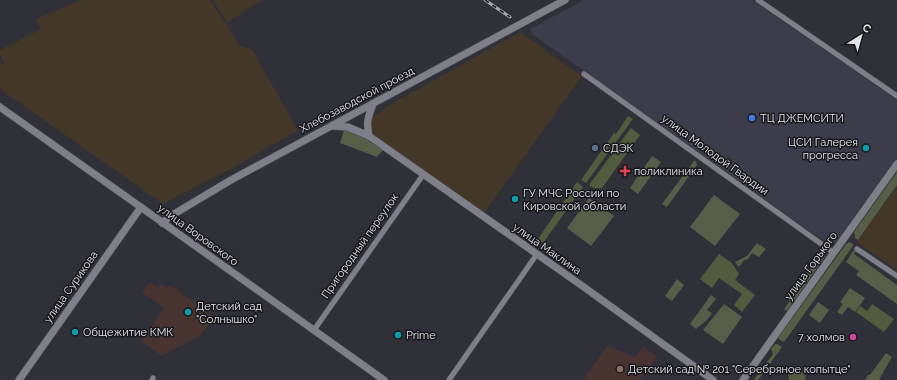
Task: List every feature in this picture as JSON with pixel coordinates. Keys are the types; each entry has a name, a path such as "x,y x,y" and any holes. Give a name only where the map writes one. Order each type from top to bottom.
{"street":[{"name":"Хлебозаводской проезд","path":"162,223 174,214 231,180 565,0"},
{"path":"758,0 897,96"},
{"name":"улица Молодой Гвардии","path":"584,74 834,253"},
{"path":"369,136 366,125 374,104"},
{"name":"улица Воровского","path":"0,107 384,380"},
{"name":"улица Маклина","path":"332,126 348,127 369,136 537,254 712,380"},
{"name":"улица Горького","path":"743,380 897,164"},
{"name":"Пригородный переулок","path":"314,330 423,174"},
{"name":"улица Сурикова","path":"19,380 141,207"},
{"path":"857,249 897,276"},
{"path":"449,380 537,254"}],"shaded area":[{"path":"80,0 210,0 240,46 252,49 297,131 231,169 163,204 0,89 0,63 5,64 0,55 0,50 41,29 36,19"},
{"path":"213,0 262,0 227,23"},
{"path":"584,0 752,0 897,100 897,157 838,240 834,244 825,242 532,34 530,29"},
{"path":"520,32 582,76 484,213 371,133 370,121 374,116 388,106"},
{"path":"897,186 897,270 857,242"},
{"path":"150,282 158,288 161,284 167,289 170,285 214,317 200,336 162,356 141,341 164,308 142,293"},
{"name":"Детский сад № 201 \"Серебряное копытце\"","path":"608,345 635,358 643,346 657,357 640,380 583,380"}],"green space":[{"path":"628,116 633,119 586,183 581,180 614,133 616,134"},
{"path":"631,128 640,135 602,188 594,188 589,185"},
{"path":"344,130 360,136 383,150 377,157 340,143"},
{"path":"652,156 661,162 638,194 630,188"},
{"path":"694,161 696,161 697,165 667,207 662,204"},
{"path":"897,172 897,185 858,240 855,238 854,232"},
{"path":"577,182 583,187 543,243 538,239"},
{"path":"714,195 740,214 715,246 690,227"},
{"path":"589,198 614,216 591,246 567,228"},
{"path":"849,242 853,244 853,246 784,342 780,340 778,338 846,244"},
{"path":"757,243 766,249 759,257 752,253 739,267 735,262 747,256"},
{"path":"823,250 826,253 824,258 787,311 784,309 790,301 789,300"},
{"path":"853,251 856,251 854,254 897,285 897,304 856,275 859,271 846,262"},
{"path":"719,254 732,263 739,274 735,280 755,295 742,312 734,305 742,294 719,278 712,288 700,279"},
{"path":"677,279 684,285 672,301 665,296"},
{"path":"850,288 865,298 855,312 848,307 842,315 837,312 843,304 840,302"},
{"path":"711,295 716,299 707,310 712,313 706,321 696,329 690,324"},
{"path":"818,302 829,310 820,323 809,315"},
{"path":"724,304 742,317 723,344 703,330"},
{"path":"872,304 894,319 884,332 856,312 860,306 867,311"},
{"path":"775,344 782,347 758,380 754,380 773,354 771,349"},
{"path":"886,353 892,357 879,380 865,380 868,375 870,375"},
{"path":"796,367 800,367 802,372 806,375 806,380 789,380 788,375"}],"railway":[{"path":"485,0 510,17"}],"place":[{"name":"ТЦ ДЖЕМСИТИ","path":"752,118"},
{"name":"СДЭК","path":"595,148"},
{"name":"ЦСИ Галерея прогресса","path":"866,148"},
{"name":"поликлиника","path":"625,171"},
{"name":"ГУ МЧС России по Кировской области","path":"515,199"},
{"name":"Детский сад \"Солнышко\"","path":"188,312"},
{"name":"Общежитие КМК","path":"75,332"},
{"name":"Prime","path":"398,335"},
{"name":"7 холмов","path":"853,337"},
{"name":"Детский сад № 201 \"Серебряное копытце\"","path":"620,369"}]}
